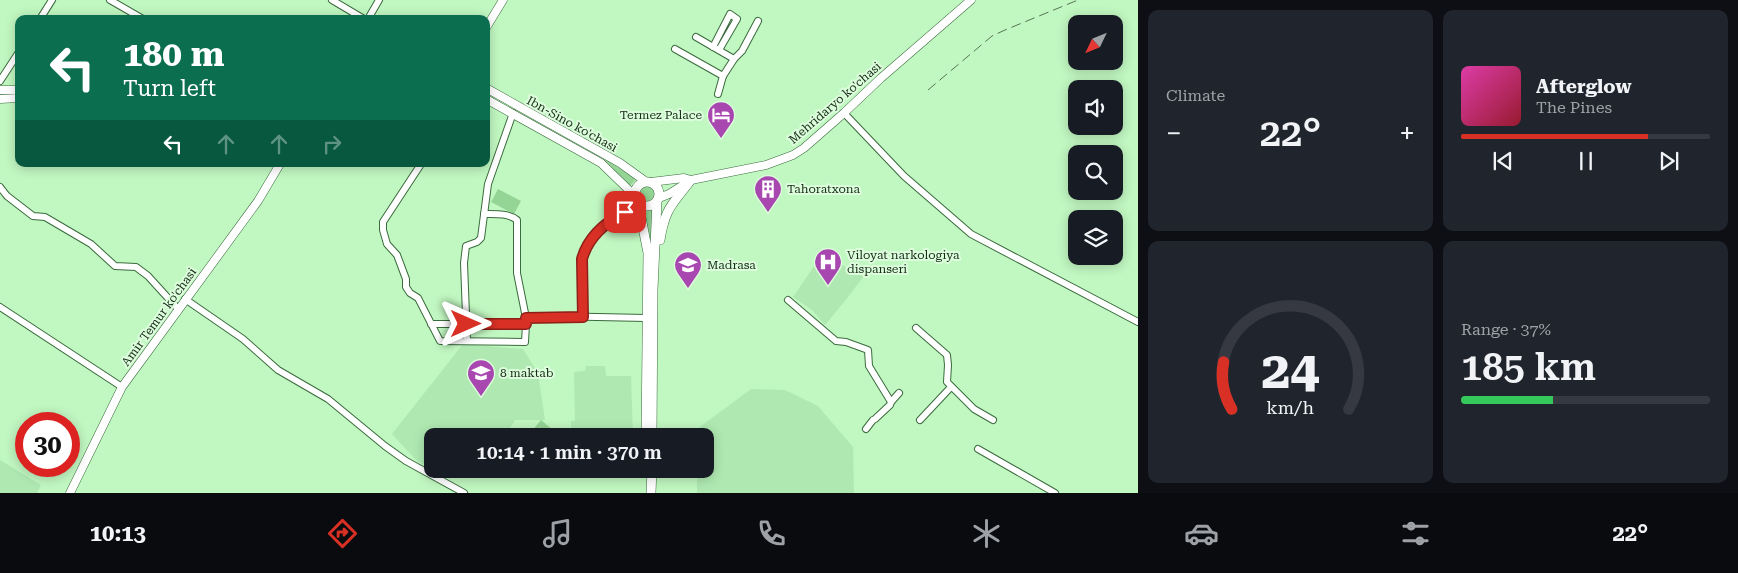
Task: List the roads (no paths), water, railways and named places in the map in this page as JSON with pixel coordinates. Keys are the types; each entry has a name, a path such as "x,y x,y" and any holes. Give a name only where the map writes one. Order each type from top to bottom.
{"highway":[{"path":"655,257 659,247 662,224 668,208 691,180"},
{"path":"646,428 648,253 637,201 636,186 648,182 658,188 653,290 652,428"},
{"path":"637,201 642,205 648,206 658,199"},
{"path":"646,478 646,493"},
{"path":"651,493 652,478"}],"main road":[{"path":"489,15 498,0"},
{"path":"490,21 503,0"},
{"name":"Мehridaryo ko'chasi","path":"691,180 748,169 788,158 804,148 971,0"},
{"path":"0,90 15,90"},
{"name":"Ibn-Sino ko'chasi","path":"490,90 620,164 648,182"},
{"path":"0,99 15,98"},
{"name":"Ibn-Sino ko'chasi","path":"490,101 601,163 637,201"},
{"name":"Amir Temur ko'chasi","path":"70,493 122,387 258,201 278,167"},
{"path":"648,182 684,178 691,180"},
{"path":"658,199 691,180"}],"street":[{"path":"43,15 52,0"},
{"path":"110,0 136,15"},
{"path":"332,0 357,15"},
{"path":"370,15 379,0"},
{"path":"730,14 737,19 716,49 730,14"},
{"path":"718,94 723,76 734,59 742,51 758,21"},
{"path":"696,37 734,59"},
{"path":"675,48 723,76"},
{"path":"0,81 15,58"},
{"path":"467,341 464,263 466,246 477,242 481,238 488,184 513,113"},
{"path":"844,113 904,176 971,234 1138,322"},
{"path":"419,167 383,222 387,244 397,255 406,279 406,287 410,293 418,298 440,341 525,342 526,321 517,274 517,220 515,217 500,214 484,214"},
{"path":"0,187 7,196 33,216 45,217 91,244 116,266 136,267 148,276 178,309"},
{"path":"583,317 582,259 587,245 610,220 637,201"},
{"path":"186,300 243,339 278,370 328,400 384,446 406,461 464,493"},
{"path":"788,300 836,341 846,342 868,350 869,366 891,402"},
{"path":"0,307 122,387"},
{"path":"431,324 466,324 583,317 646,318"},
{"path":"916,328 947,355 947,382 951,387 974,409 993,420"},
{"path":"920,420 951,387"},
{"path":"866,429 890,405 898,393"},
{"path":"978,449 1055,493"}],"railway":[{"path":"928,90 992,36 1078,0"}],"place":[{"name":"Termez Palace","path":"721,139"},
{"name":"Tahoratxona","path":"768,213"},
{"name":"Viloyat narkologiya dispanseri","path":"828,286"},
{"name":"Madrasa","path":"688,289"},
{"name":"8 maktab","path":"481,397"}]}
